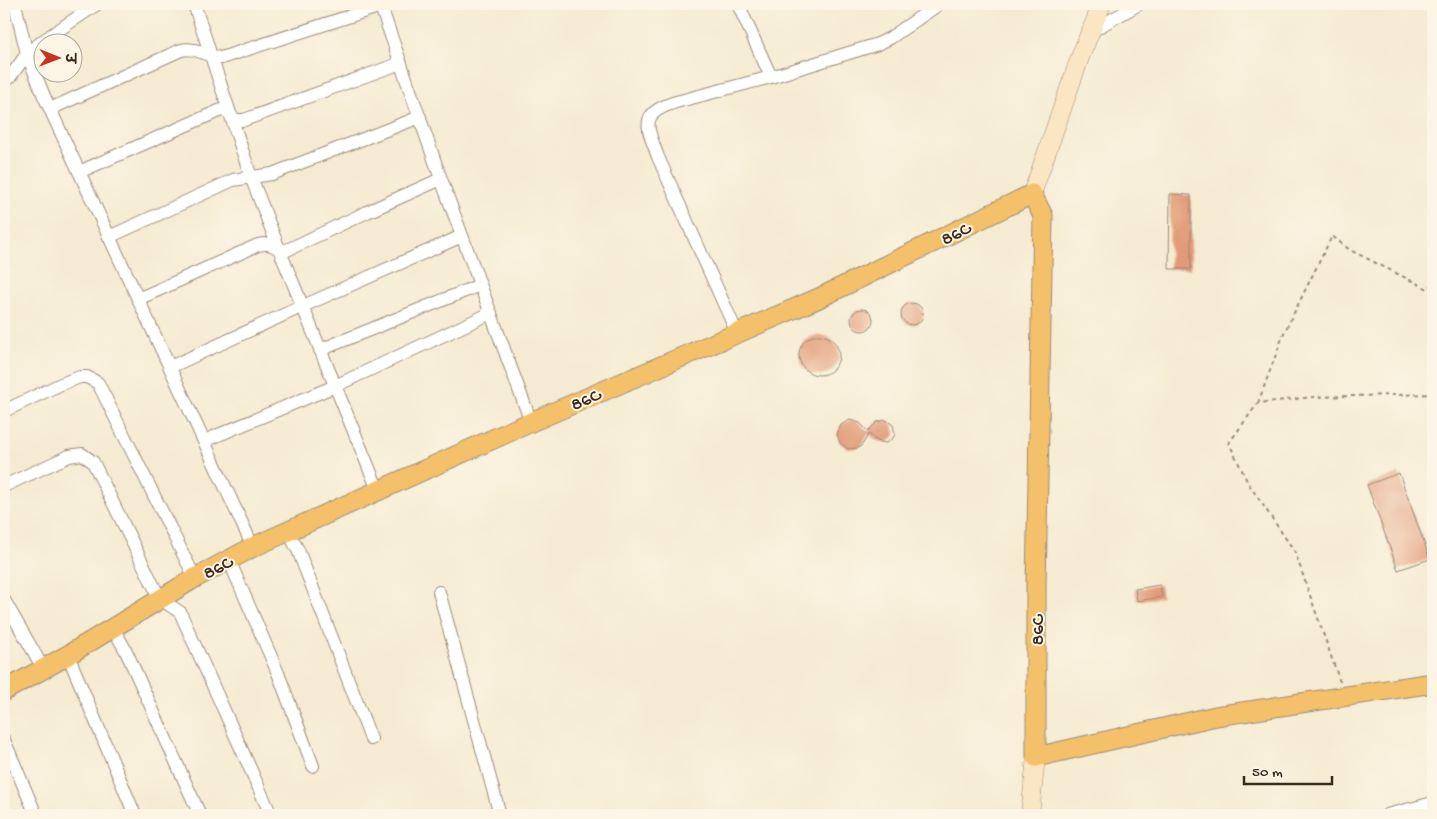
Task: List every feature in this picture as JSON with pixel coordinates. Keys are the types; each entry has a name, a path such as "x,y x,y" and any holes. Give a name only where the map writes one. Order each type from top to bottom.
{"main road":[{"path":"1032,194 1090,32 1102,4"},
{"name":"86C","path":"4,691 68,655 195,578 253,547 531,422 820,298 1032,194 1043,216 1036,586 1036,757"},
{"path":"1030,815 1036,757 1216,716 1433,683"}],"street":[{"path":"15,4 27,54 50,109 253,547"},
{"path":"4,80 10,77 27,54 44,40 97,4"},
{"path":"194,4 251,177 278,248 378,490"},
{"path":"738,4 771,77"},
{"path":"737,333 658,157 648,129 649,121 655,110 662,106 771,77 878,44 890,38 939,4"},
{"path":"1090,32 1139,4"},
{"path":"50,109 181,50 188,48 198,50 212,58 221,58 380,5 441,179 531,422"},
{"path":"79,172 220,110 228,112 235,120 244,120 401,63"},
{"path":"109,237 233,180 272,174 420,117"},
{"path":"138,299 258,245 271,244 287,250 441,179"},
{"path":"170,368 303,306 462,236"},
{"path":"320,350 480,285"},
{"path":"204,441 335,386 491,313"},
{"path":"4,411 80,377 86,377 98,383 195,578"},
{"path":"4,486 69,456 82,454 88,457 97,468 160,599 180,612 271,815"},
{"path":"288,532 298,550 371,739"},
{"path":"229,560 278,673 313,766"},
{"path":"438,592 500,815"},
{"path":"4,600 43,668"},
{"path":"113,628 126,651 200,815"},
{"path":"68,655 135,815"},
{"path":"4,740 36,815"},
{"path":"1387,815 1433,803"}],"path":[{"path":"1345,697 1295,552 1248,484 1229,443 1258,403 1284,333 1332,236 1350,250 1428,289 1433,284"},
{"path":"1258,403 1313,397 1433,394"}],"building":[{"path":"1170,194 1191,195 1191,269 1169,269"},
{"path":"912,303 922,310 923,314 916,324 912,325 902,318 901,314 908,304"},
{"path":"862,309 870,312 873,320 870,328 862,331 854,328 851,320 854,312"},
{"path":"823,335 830,338 836,344 839,355 838,363 830,372 823,375 815,375 808,372 800,363 799,351 802,344 811,336"},
{"path":"850,420 860,423 868,431 877,422 886,420 893,425 895,434 886,443 877,441 869,434 858,448 848,449 840,443 837,434 841,425"},
{"path":"1399,473 1430,559 1398,570 1367,485"},
{"path":"1160,585 1162,597 1137,601 1135,589"}]}
